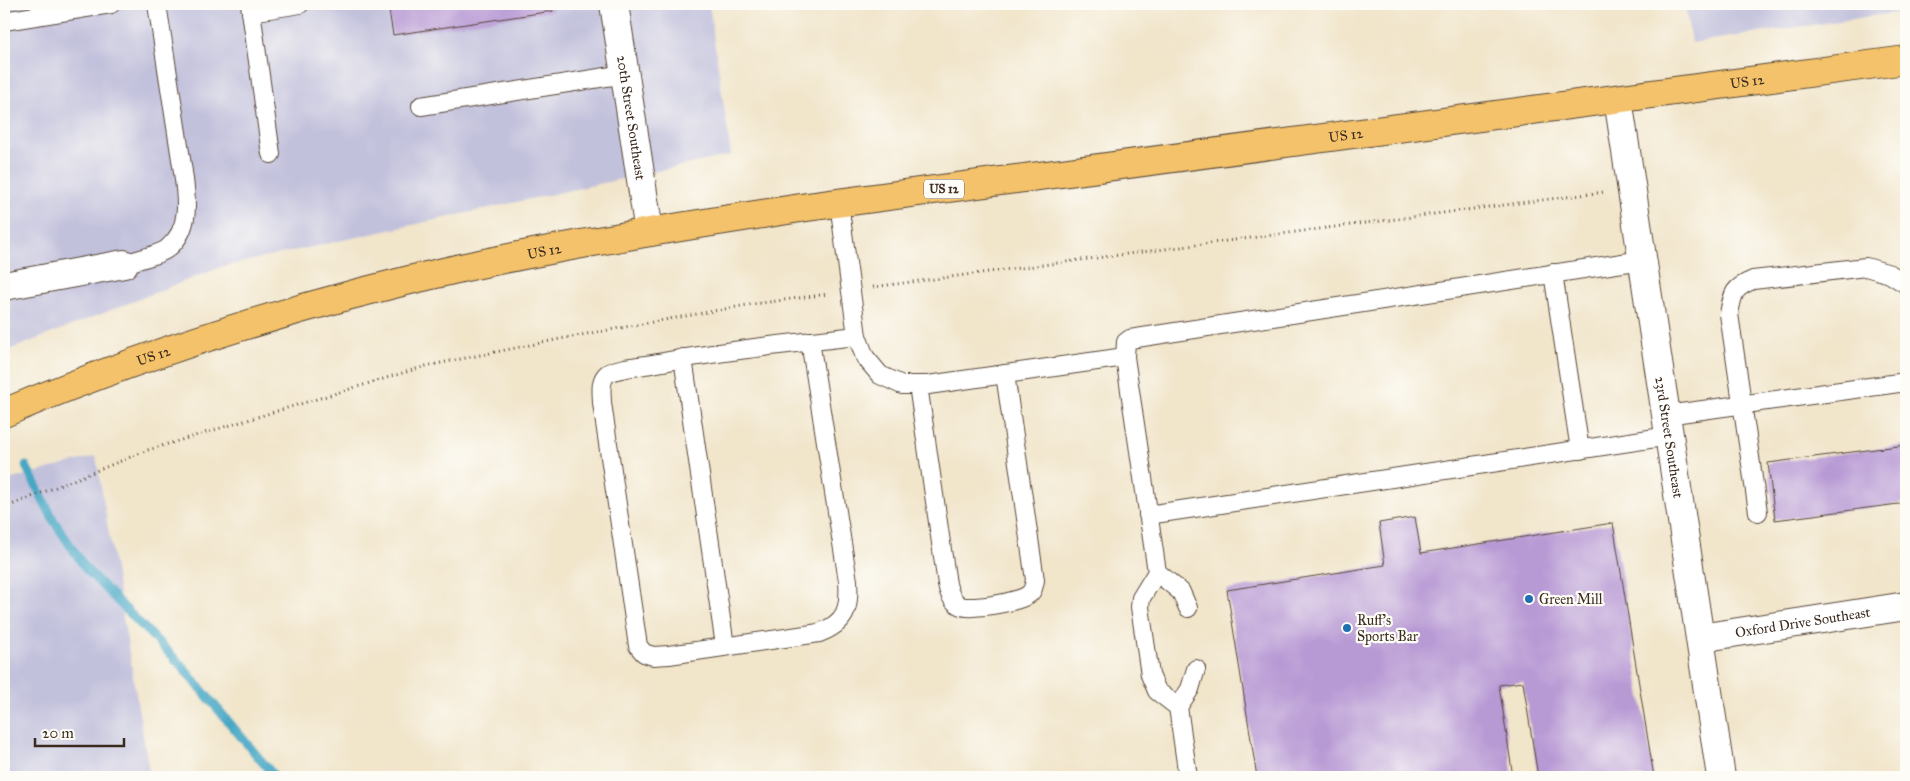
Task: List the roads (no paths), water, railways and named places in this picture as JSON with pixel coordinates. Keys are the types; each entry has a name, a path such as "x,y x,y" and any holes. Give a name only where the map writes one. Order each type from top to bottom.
{"highway":[{"name":"US 12","path":"4,413 159,354 300,309 462,268 649,232 839,203 1906,60"}],"street":[{"name":"20th Street Southeast","path":"614,4 649,232"},
{"name":"23rd Street Southeast","path":"1618,99 1721,777"},
{"path":"4,286 124,264"},
{"name":"Oxford Drive Southeast","path":"1700,638 1906,606"}],"lane":[{"path":"4,21 111,4"},
{"path":"124,264 167,249 184,228 187,200 157,4"},
{"path":"271,154 251,8 300,4"},
{"path":"421,106 625,74"},
{"path":"839,203 857,336 865,357 880,375 902,385 918,385 1125,357"},
{"path":"1178,707 1157,691 1150,675 1140,607 1141,598 1157,572 1125,357 1126,342 1137,336 1642,260"},
{"path":"1758,512 1730,314 1732,297 1738,286 1753,280 1866,267 1890,274 1906,284"},
{"path":"1553,273 1580,450"},
{"path":"810,341 848,581 849,597 845,612 839,623 819,633 654,656 644,653 638,646 604,413 603,379 608,373 683,358 810,341 857,336"},
{"path":"683,358 725,646"},
{"path":"918,385 947,584 953,600 957,604 963,607 980,606 1022,598 1031,592 1035,580 1004,374"},
{"path":"1148,516 1580,450 1743,404 1906,382"},
{"path":"1157,572 1181,592 1188,608"},
{"path":"1188,777 1178,707 1190,689 1196,669"}],"waterway":[{"path":"26,466 54,521 86,569 180,664 275,777"}],"place":[{"name":"Green Mill","path":"1529,599"},
{"name":"Ruff's Sports Bar","path":"1347,628"}]}
